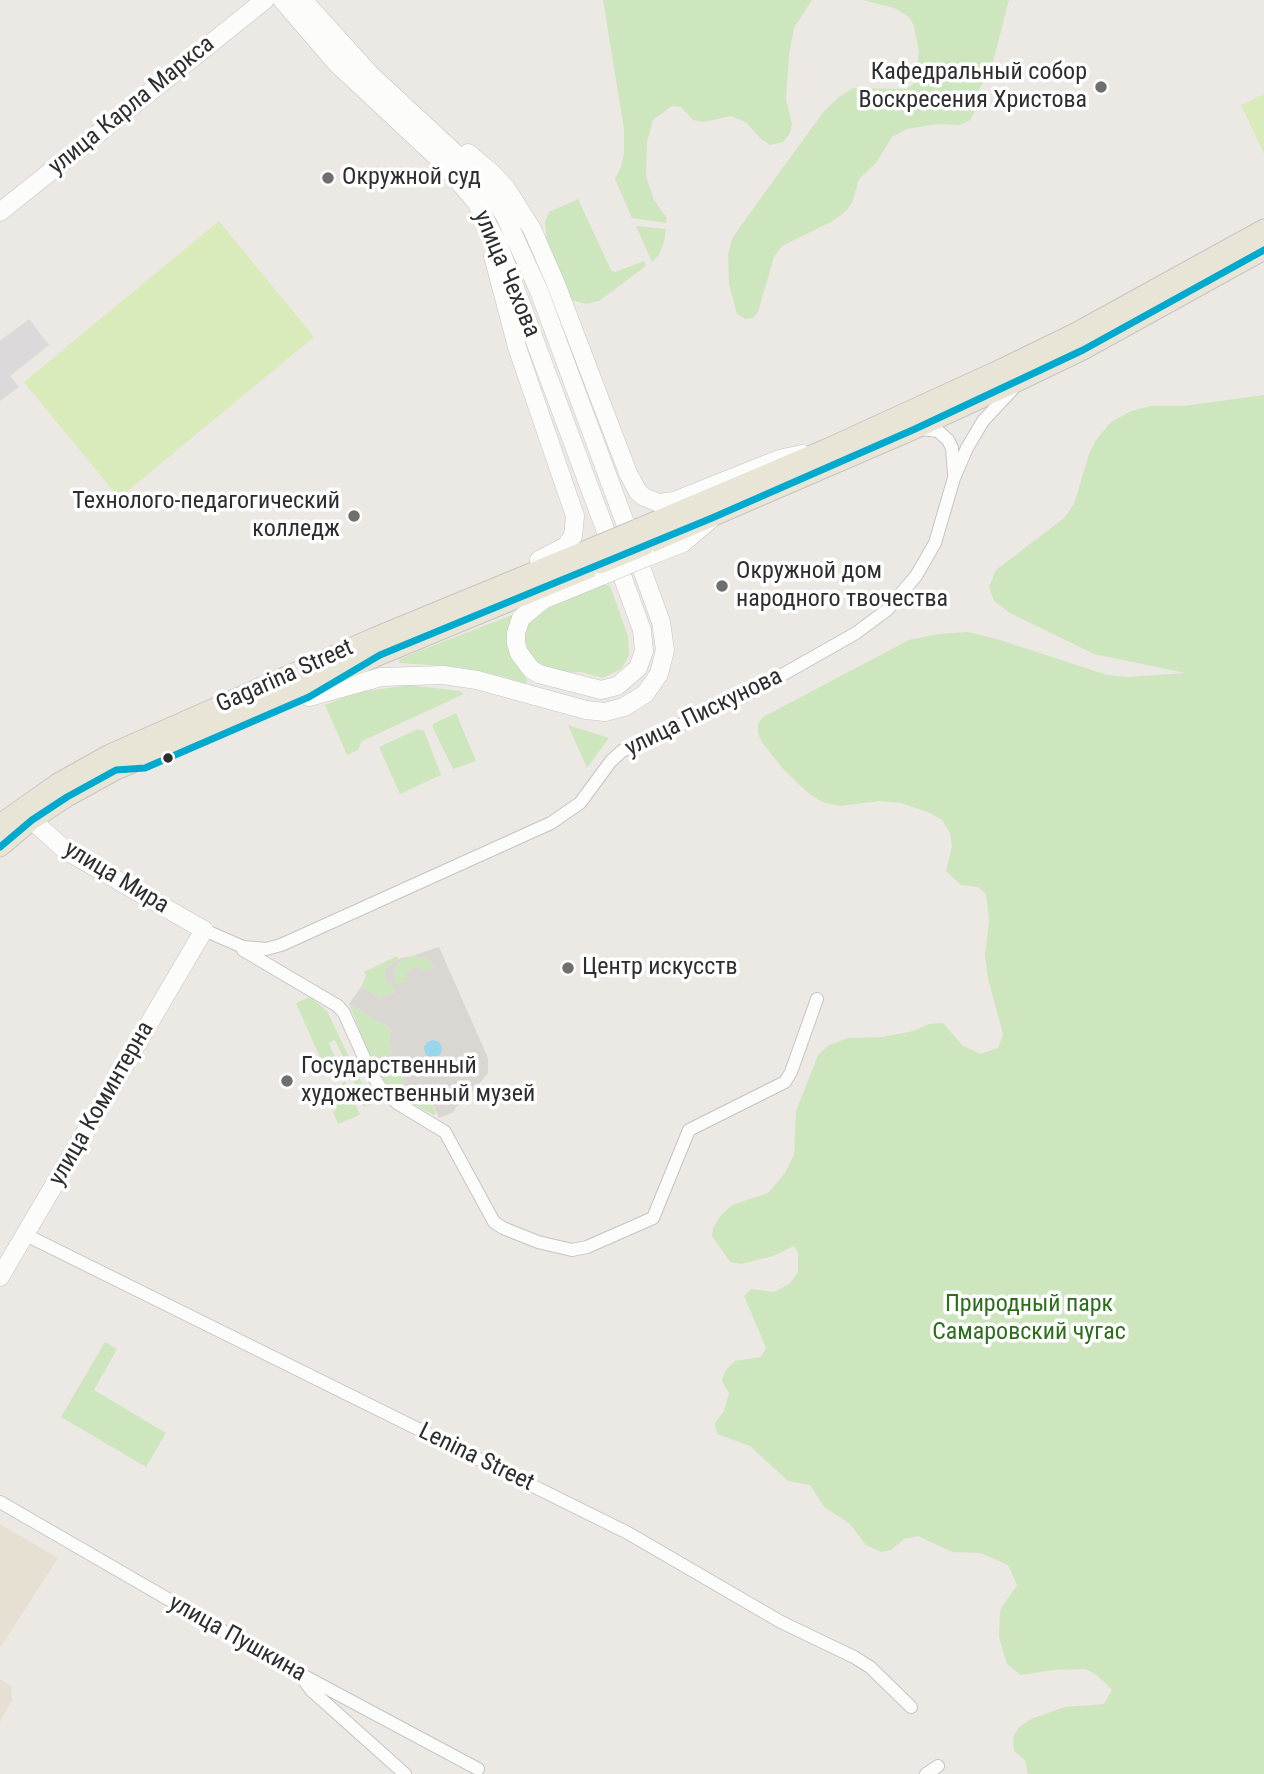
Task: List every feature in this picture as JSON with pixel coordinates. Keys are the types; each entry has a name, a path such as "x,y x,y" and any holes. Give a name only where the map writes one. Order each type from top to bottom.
{"main road":[{"name":"улица Карла Маркса","path":"0,212 265,0"},
{"name":"улица Чехова","path":"282,0 337,64 440,160 476,202 498,244 642,630 644,651 633,674 617,686 601,690 539,674 531,669 519,653 516,633 521,618 542,600 597,564"},
{"name":"улица Чехова","path":"303,0 348,51 468,164 505,216 539,291 638,538 665,637 664,662 645,694 613,710 596,712 477,680 430,675 381,677 309,697"},
{"path":"403,105 479,161 506,188 518,206 532,229 556,284 628,473 638,492 644,497 659,503 674,502 779,458 826,449"},
{"path":"116,771 145,768 309,697 420,610 526,566 566,546 573,536 575,516 517,347 476,202"},
{"path":"597,564 638,538 1075,333 1264,229"},
{"path":"597,564 638,538 712,518 1021,380 1083,350 1264,250"},
{"name":"Gagarina Street","path":"27,814 232,719 484,592 597,564"},
{"name":"Gagarina Street","path":"27,814 58,783 110,754 377,646 597,564"},
{"path":"484,592 526,566"},
{"path":"232,719 309,697"},
{"path":"0,824 27,814"},
{"path":"0,847 27,814"},
{"name":"улица Мира","path":"27,814 65,850 204,930"},
{"name":"улица Коминтерна","path":"0,1277 204,930"}],"street":[{"name":"улица Пискунова","path":"204,930 235,945 267,949 289,942 563,817 586,797 621,751 745,695 856,634 887,610 916,576 934,543 954,478 967,448 983,421 1021,380"},
{"name":"улица Пискунова","path":"915,429 938,431 948,440 954,459 954,478"},
{"path":"288,975 280,959 284,946 289,942"},
{"path":"235,945 329,999 344,1013 371,1073 386,1095 445,1132 494,1222 538,1242 572,1250 587,1247 653,1218 689,1130 785,1082 817,999"},
{"name":"Lenina Street","path":"26,1235 628,1533 781,1622 854,1657 870,1667 911,1707"},
{"name":"улица Пушкина","path":"0,1502 299,1674 478,1769"},
{"path":"299,1674 311,1690 405,1774"},
{"path":"926,1774 938,1766"}],"shaded area":[{"path":"29,319 49,345 10,376 19,387 0,401 0,341"},
{"path":"439,947 488,1058 488,1073 454,1112 439,1118 429,1095 412,1094 410,1102 401,1099 399,1096 405,1080 395,1066 379,1073 372,1060 392,1054 389,1037 392,1029 349,1004 361,987 380,998 395,992 385,973 398,959 405,957 396,967 394,978 397,985 406,981 410,969 418,967 426,971 435,967 428,959 412,956","holes":["430,1040 441,1045 441,1051 436,1057 429,1057 424,1051 426,1044"]},
{"path":"0,1524 58,1558 0,1648"},
{"path":"0,1679 11,1686 12,1700 0,1722"}],"green space":[{"path":"603,0 812,0 794,28 786,99 792,124 790,133 783,142 770,145 747,123 731,116 704,122 693,120 681,107 672,106 653,120 647,142 646,176 654,200 667,223 632,218 615,179 624,154 624,129"},
{"path":"863,0 1009,0 990,73 979,89 975,111 970,120 960,125 938,124 907,129 892,137 876,163 859,179 852,203 845,212 831,222 782,246 774,257 758,312 753,318 745,319 737,314 729,284 728,255 732,239 742,224 824,111 839,97 853,88 906,89 915,83 919,52 914,26 909,17 894,8"},
{"path":"1264,94 1264,154 1241,105"},
{"path":"578,199 611,270 615,272 644,261 646,266 599,301 586,304 571,300 547,243 545,222 549,212"},
{"path":"219,221 314,337 119,498 24,382"},
{"path":"636,226 666,229 659,255 652,262"},
{"name":"Природный парк Самаровский чугас","path":"1264,395 1264,1774 1028,1774 1025,1760 1014,1751 1013,1737 1019,1727 1033,1718 1065,1707 1104,1704 1112,1690 1086,1669 1021,1675 1007,1664 999,1637 1000,1610 1017,1585 1008,1565 980,1553 952,1552 918,1536 904,1539 891,1550 881,1552 866,1545 850,1524 824,1507 810,1485 788,1481 750,1446 717,1434 715,1423 724,1411 729,1393 722,1381 725,1371 735,1361 761,1357 766,1348 744,1296 751,1289 774,1292 789,1284 798,1273 798,1253 794,1246 773,1256 741,1264 730,1262 712,1236 713,1228 720,1216 732,1205 768,1193 785,1173 794,1155 796,1111 818,1055 829,1045 848,1038 883,1037 913,1031 929,1024 943,1023 962,1045 980,1054 998,1048 1003,1034 988,979 985,955 989,921 986,894 978,887 961,885 946,871 952,846 950,833 942,820 901,803 879,801 840,806 822,802 783,769 761,741 758,724 763,717 909,640 938,634 968,632 997,639 1107,675 1128,677 1185,673 1094,654 1010,613 994,601 989,587 996,570 1064,518 1074,504 1089,454 1096,440 1111,422 1131,411 1151,406 1183,406"},
{"path":"603,584 610,586 628,636 629,656 621,669 603,678 581,672 570,673 540,664 530,657 524,643 524,634 527,624 539,611"},
{"path":"512,615 507,635 508,646 527,682 459,667 399,663 404,657"},
{"path":"410,685 460,691 464,694 362,741 358,750 347,755 325,705 358,692"},
{"path":"456,713 476,761 453,769 433,724"},
{"path":"568,725 609,738 587,768"},
{"path":"418,729 424,731 441,775 400,794 379,747"},
{"path":"397,956 394,965 385,971 386,979 392,983 395,992 380,998 361,987 366,976 364,972"},
{"path":"405,957 428,959 435,967 397,986 394,978 396,967"},
{"path":"310,997 327,1011 353,1065 348,1068 335,1040 329,1043 339,1072 322,1062 296,1003"},
{"path":"349,1004 392,1029 389,1037 392,1054 372,1060"},
{"path":"395,1066 405,1080 399,1096 379,1073"},
{"path":"358,1075 372,1104 364,1107 352,1078"},
{"path":"345,1081 360,1115 338,1124 333,1112 337,1109 335,1104"},
{"path":"412,1094 429,1094 436,1113 434,1115 412,1104"},
{"path":"105,1342 117,1349 94,1390 166,1433 146,1467 61,1417"}],"water":[{"path":"433,1040 439,1043 442,1049 439,1055 433,1058 427,1055 424,1049 427,1043"}],"transit line":[{"path":"0,847 32,820 116,770 145,768 309,697 380,655 712,518 915,429 1083,350 1264,250"}],"place":[{"name":"Кафедральный собор Воскресения Христова","path":"1101,87"},
{"name":"Окружной суд","path":"328,178"},
{"name":"Технолого-педагогический колледж","path":"354,516"},
{"name":"Окружной дом народного твочества","path":"722,586"},
{"name":"Центр искусств","path":"568,968"},
{"name":"Государственный художественный музей","path":"287,1081"}]}
